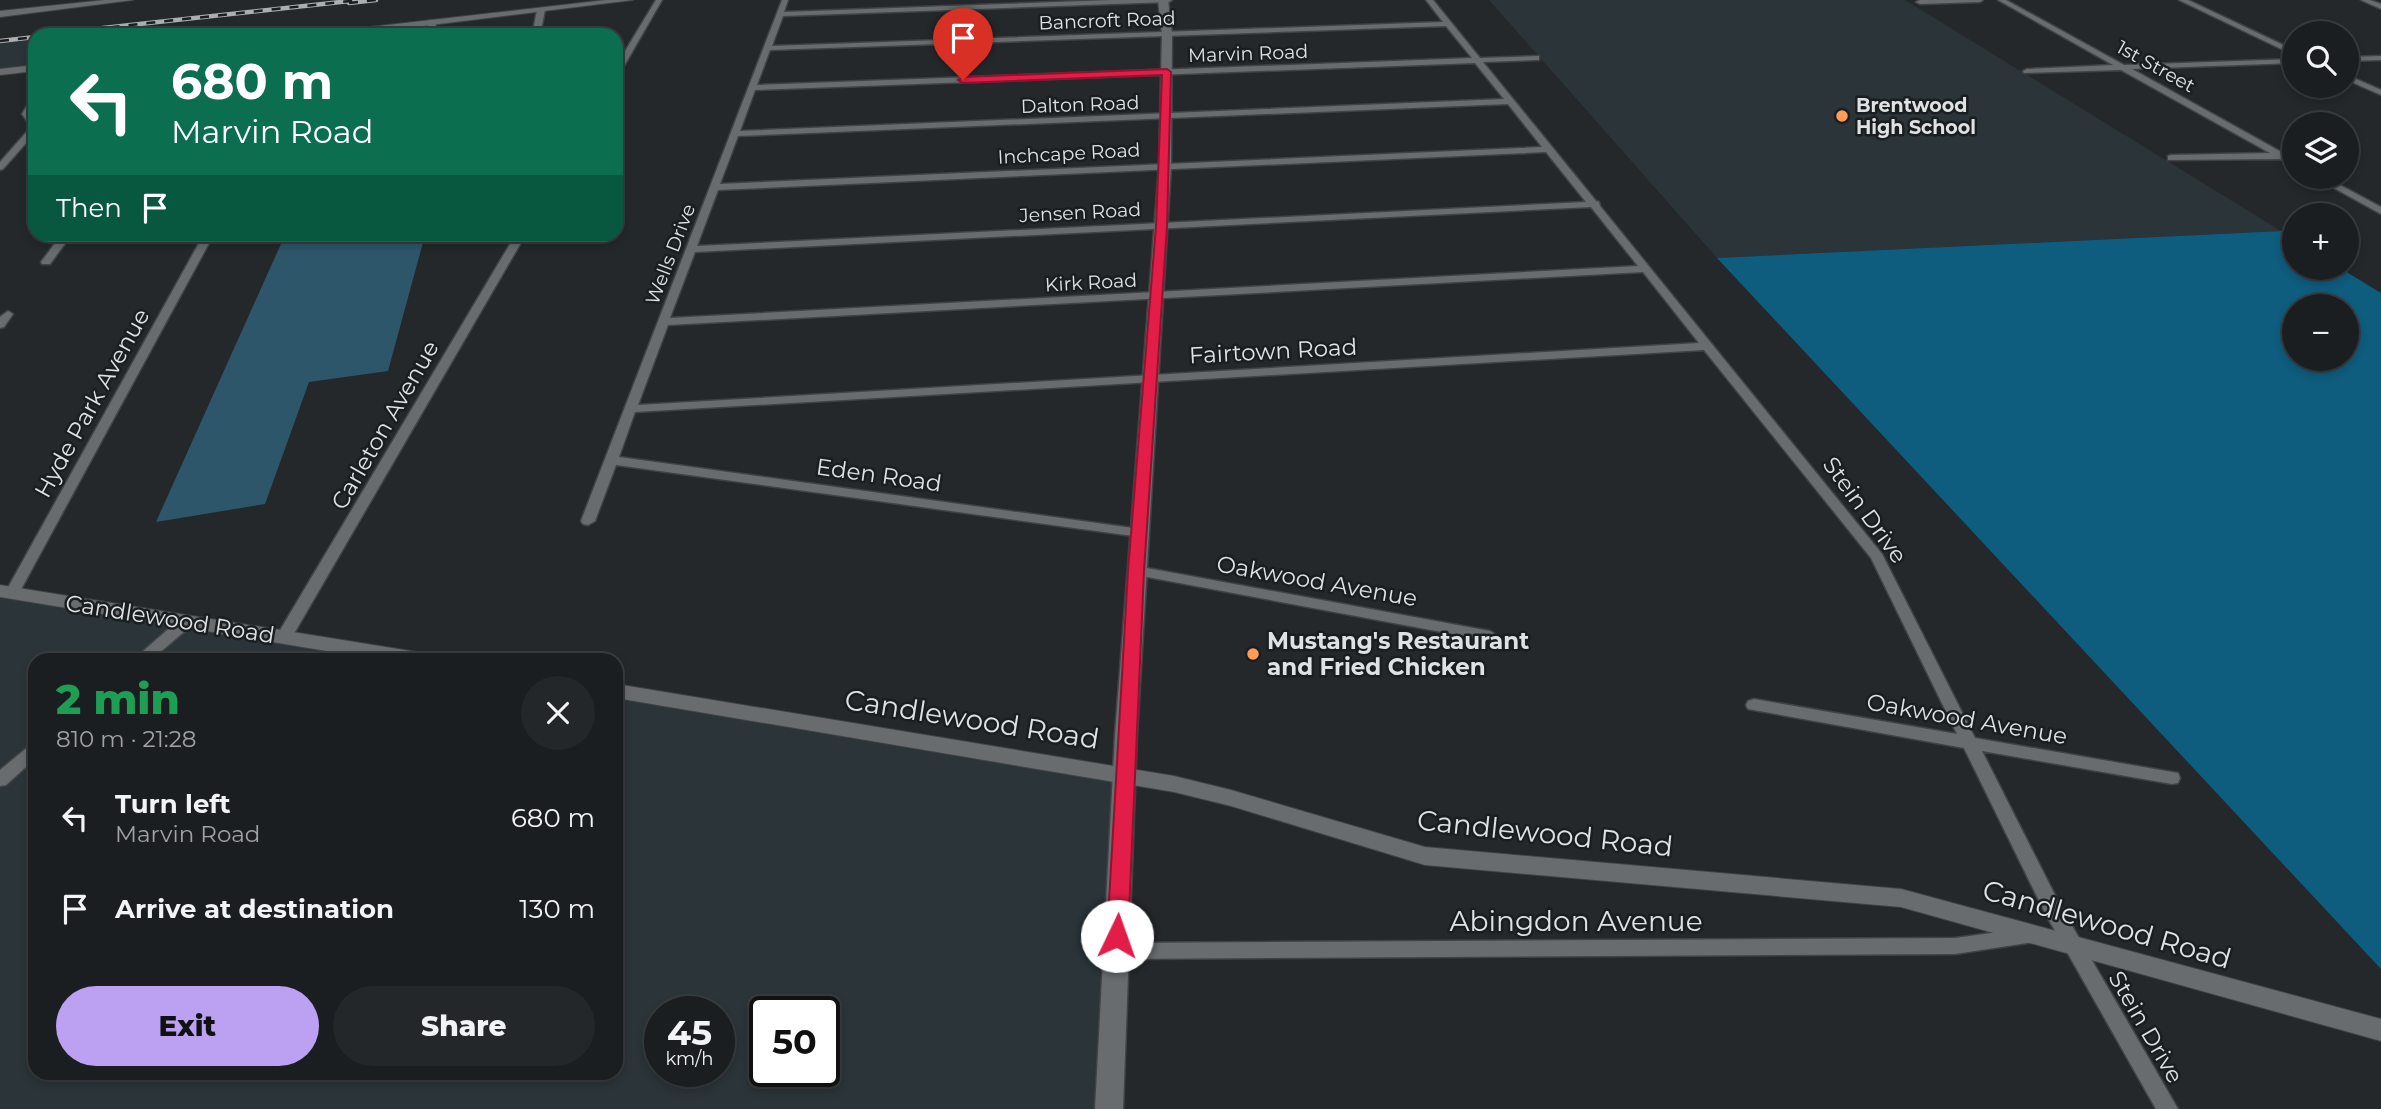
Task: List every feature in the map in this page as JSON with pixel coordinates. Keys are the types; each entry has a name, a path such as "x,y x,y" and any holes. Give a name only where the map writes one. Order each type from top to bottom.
{"main road":[{"path":"1109,1109 1136,571 1165,166 1167,34 1163,0"}],"street":[{"path":"0,13 129,0"},
{"path":"384,28 629,0"},
{"path":"623,61 659,0"},
{"name":"Wells Drive","path":"587,521 785,0"},
{"path":"780,14 1169,0"},
{"name":"Stein Drive","path":"1430,0 1877,557 2074,946 2166,1109"},
{"path":"1920,2 1980,0"},
{"name":"1st Street","path":"2001,0 2281,156"},
{"path":"2182,0 2282,47"},
{"path":"2364,0 2381,7"},
{"path":"537,28 541,10"},
{"path":"431,28 433,22"},
{"name":"Bancroft Road","path":"767,48 1449,24"},
{"name":"Marvin Road","path":"752,88 1536,58"},
{"path":"2359,59 2381,58"},
{"path":"2027,71 2282,61"},
{"path":"0,72 28,69"},
{"path":"2359,83 2381,93"},
{"name":"Dalton Road","path":"734,134 1511,102"},
{"path":"0,167 28,135"},
{"name":"Inchcape Road","path":"714,187 1551,149"},
{"path":"2171,158 2281,156"},
{"path":"2341,189 2381,211"},
{"name":"Jensen Road","path":"691,249 1596,204"},
{"path":"46,262 61,242"},
{"name":"Hyde Park Avenue","path":"6,592 204,242"},
{"name":"Carleton Avenue","path":"284,637 516,242"},
{"name":"Kirk Road","path":"664,321 1647,269"},
{"path":"0,326 8,314"},
{"name":"Fairtown Road","path":"631,409 1708,346"},
{"name":"Eden Road","path":"611,460 1140,533"},
{"name":"Oakwood Avenue","path":"1136,571 1490,636"},
{"name":"Candlewood Road","path":"6,592 381,653"},
{"path":"149,653 187,621"},
{"name":"Candlewood Road","path":"623,692 1124,774 1231,798 1425,856 1901,898 2381,1030"},
{"name":"Oakwood Avenue","path":"1754,705 2172,778"},
{"path":"0,780 28,756"},
{"name":"Abingdon Avenue","path":"1117,951 1955,946 2035,935"}],"shaded area":[{"name":"Brentwood High School","path":"1489,0 1905,0 2281,231 1717,258"},
{"path":"28,41 28,69 0,72 0,43"},
{"path":"2281,231 2282,280 2359,280 2381,293 2381,969 1717,258"},
{"path":"282,242 423,242 388,371 309,382 265,504 156,522"},
{"path":"0,591 380,653 28,653 28,1080 623,1080 623,692 1124,774 1108,1109 0,1109"}],"railway":[{"path":"103,28 359,0"},
{"path":"349,3 376,0"},
{"path":"0,41 28,38"}],"place":[{"name":"Brentwood High School","path":"1842,116"},
{"name":"Mustang's Restaurant and Fried Chicken","path":"1253,654"}],"route":[{"path":"963,80 1167,72 1162,226 1136,571 1117,936"}]}
